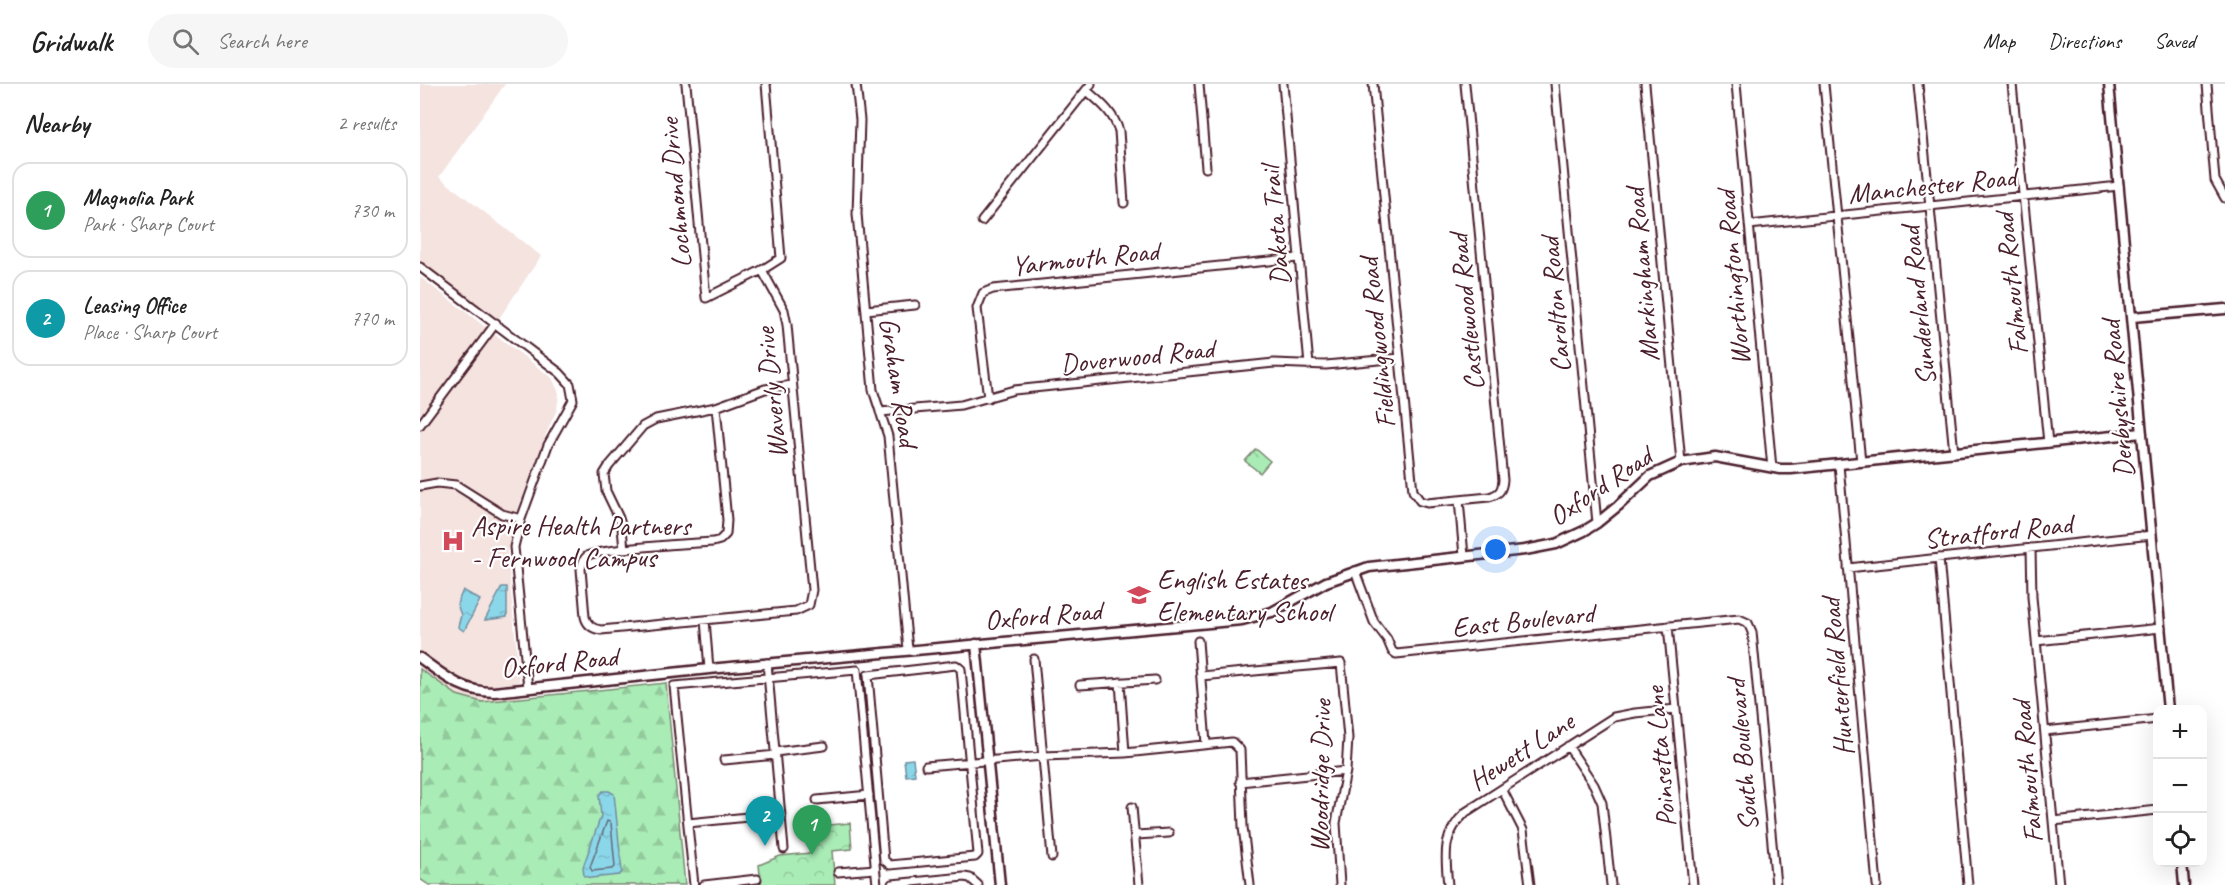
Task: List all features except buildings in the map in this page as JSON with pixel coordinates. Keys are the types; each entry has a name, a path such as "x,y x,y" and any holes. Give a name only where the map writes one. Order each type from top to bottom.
{"street":[{"name":"Lochmond Drive","path":"686,84 706,297 762,270"},
{"path":"762,270 777,262 781,258 782,251 766,84"},
{"name":"Graham Road","path":"856,84 860,120 856,214 873,390 888,436 908,650"},
{"path":"1198,84 1206,168"},
{"name":"Dakota Trail","path":"1283,84 1309,365"},
{"name":"Fieldingwood Road","path":"1373,84 1414,495 1426,503 1459,500"},
{"name":"Castlewood Road","path":"1459,500 1497,495 1502,489 1503,480 1465,84"},
{"name":"Carolton Road","path":"1555,84 1597,523"},
{"name":"Markingham Road","path":"1645,84 1681,462"},
{"name":"Worthington Road","path":"1736,84 1772,468"},
{"path":"1824,84 1861,462"},
{"name":"Sunderland Road","path":"1918,84 1954,453"},
{"name":"Falmouth Road","path":"2012,84 2048,443"},
{"name":"Derbyshire Road","path":"2109,84 2168,705"},
{"path":"2207,84 2216,180 2225,198"},
{"path":"982,221 1089,87 1116,120 1119,131 1124,203"},
{"name":"Manchester Road","path":"1749,225 2119,186"},
{"name":"Yarmouth Road","path":"988,398 977,308 983,293 993,289 1299,258"},
{"path":"420,267 560,373 570,384 573,392 571,408 554,432 516,536 514,559 528,688"},
{"name":"Waverly Drive","path":"705,620 796,611 809,605 812,599 783,310 762,270"},
{"path":"866,310 915,305"},
{"path":"2132,317 2225,309"},
{"path":"420,425 496,323"},
{"name":"Doverwood Road","path":"880,412 961,405 1014,390 1274,363 1326,365 1400,358"},
{"path":"624,550 619,518 603,483 609,466 648,422 716,407 765,389 792,386"},
{"path":"709,669 705,620 601,630 587,623 581,568 583,561 593,553 713,542 720,540 726,534 727,520 716,407"},
{"name":"Oxford Road","path":"420,658 450,680 470,690 494,692 674,672 1258,617 1282,608 1326,582 1355,571 1383,565 1542,547 1570,538 1597,523 1650,476 1681,462 1715,457 1772,468 1791,469 2142,433"},
{"name":"Hunterfield Road","path":"1839,465 1877,885"},
{"path":"420,486 438,483 456,485 502,514 521,519"},
{"path":"1459,500 1464,556"},
{"name":"Stratford Road","path":"1848,568 2152,535"},
{"name":"Falmouth Road","path":"2031,548 2032,597 2059,885"},
{"path":"1939,558 1968,885"},
{"name":"East Boulevard","path":"1355,571 1374,622 1396,654 1739,619 1748,623"},
{"name":"South Boulevard","path":"1748,623 1752,632 1776,885"},
{"name":"Poinsetta Lane","path":"1668,626 1693,885"},
{"path":"2036,641 2160,628"},
{"path":"1198,641 1206,744"},
{"path":"976,644 1000,885"},
{"path":"856,655 877,885"},
{"path":"1034,659 1052,857"},
{"path":"767,663 784,849"},
{"name":"Woodridge Drive","path":"1202,676 1341,663 1348,738 1346,771 1336,823 1340,885"},
{"path":"959,666 970,761 978,854 887,864 883,849 868,675 959,666"},
{"path":"674,686 857,670"},
{"path":"674,672 694,885"},
{"path":"1080,685 1155,680"},
{"path":"1120,682 1125,753"},
{"name":"Hewett Lane","path":"1448,885 1446,844 1456,821 1467,812 1614,717 1676,709"},
{"path":"2045,731 2153,719"},
{"path":"926,766 1042,756 1125,753 1233,742 1240,750 1240,782 1250,885"},
{"path":"724,760 824,746"},
{"path":"1569,746 1594,785 1602,803 1611,885"},
{"path":"1240,782 1346,771"},
{"path":"1502,789 1523,830 1530,885"},
{"path":"817,800 869,795"},
{"path":"1132,807 1139,885"},
{"path":"2053,821 2153,810"},
{"path":"688,823 748,816"},
{"path":"1136,835 1170,833"},
{"path":"2182,867 2184,885"},
{"path":"838,872 875,869"},
{"path":"892,884 964,877 970,878 978,885"},
{"path":"704,885 758,879"}],"shaded area":[{"path":"420,84 505,84 439,177 541,256 498,320 420,262"},
{"path":"420,277 552,378 559,393 557,409 517,512 507,550 521,698 482,702 457,695 420,669"}],"green space":[{"path":"1256,449 1270,461 1260,473 1245,461"},
{"path":"420,669 457,695 482,702 666,683 685,885 429,885 420,879"},
{"path":"850,823 852,849 832,851 835,885 761,885 759,865 780,856 810,853 808,827"}],"water":[{"path":"502,587 507,587 507,617 485,620"},
{"path":"463,590 480,600 464,631 458,627 461,615 457,604"},
{"path":"913,759 915,775 906,776 904,760"},
{"path":"603,791 614,794 622,872 619,875 591,878 584,876 583,867 601,816 599,795"}],"place":[{"name":"Aspire Health Partners - Fernwood Campus","path":"453,541"},
{"name":"English Estates Elementary School","path":"1139,595"},
{"name":"Leasing Office","path":"765,846"},
{"name":"Magnolia Park","path":"812,855"}]}
